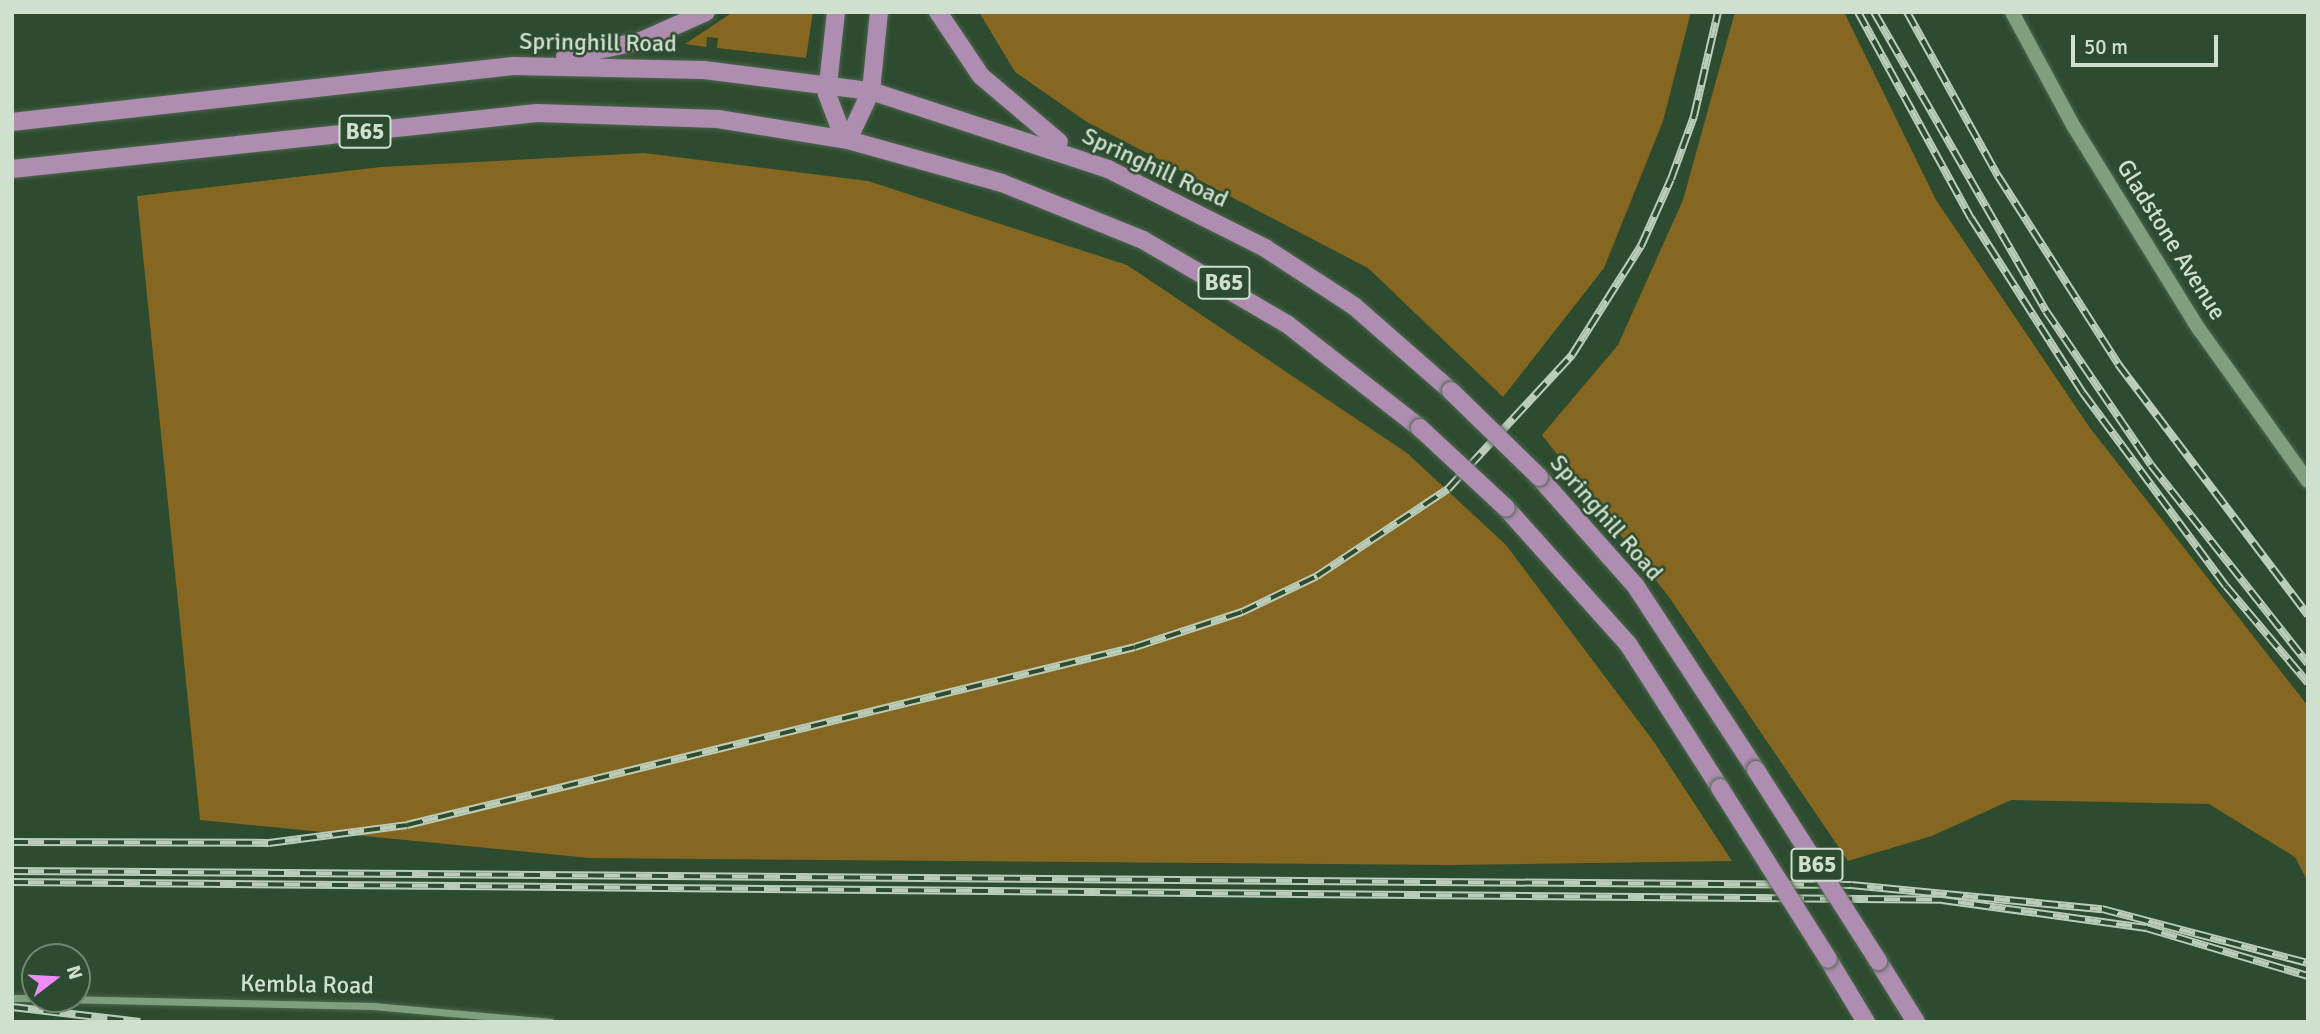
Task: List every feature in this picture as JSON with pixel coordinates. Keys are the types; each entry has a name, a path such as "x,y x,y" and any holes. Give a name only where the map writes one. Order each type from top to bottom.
{"main road":[{"path":"513,66 622,46 706,12"},
{"path":"836,12 827,85 846,140"},
{"path":"846,140 871,91 879,12"},
{"path":"938,12 965,58 1020,114 1108,169"},
{"name":"Gladstone Avenue","path":"2012,12 2143,241 2308,481"},
{"name":"Springhill Road","path":"12,122 513,66 704,69 871,91 1108,169 1265,248 1354,306 1451,391 1539,477 1635,585 1916,1022"},
{"name":"B65","path":"12,169 537,113 705,118 846,140 1014,187 1143,240 1287,324 1420,428 1506,508 1628,645 1866,1022"}],"street":[{"name":"Kembla Road","path":"91,1000 373,1006 551,1022"}],"shaded area":[{"path":"733,12 813,12 806,58 717,48 718,38 707,37 706,47 685,44"},
{"path":"979,12 1691,12 1663,121 1604,268 1503,397 1368,268 1087,122 1015,72"},
{"path":"1735,12 1844,12 1936,200 2090,428 2308,706 2308,882 2295,857 2209,804 2011,800 1932,836 1848,861 1669,597 1542,435 1618,345 1683,200"},
{"path":"644,153 868,181 1127,265 1407,453 1506,545 1654,742 1732,861 1450,865 590,858 200,820 137,196 381,167"}],"railway":[{"path":"12,842 269,843 407,825 1135,647 1242,612 1317,576 1448,489 1572,355 1641,246 1671,179 1694,116 1718,12"},
{"path":"1858,12 1971,218 2083,393 2226,586 2308,683"},
{"path":"1874,12 2046,311 2151,465 2308,664"},
{"path":"1907,12 1998,176 2118,364 2308,615"},
{"path":"12,871 1851,885 2102,909 2308,963"},
{"path":"12,882 1942,900 2146,928 2308,976"},
{"path":"12,1007 140,1022"}]}
